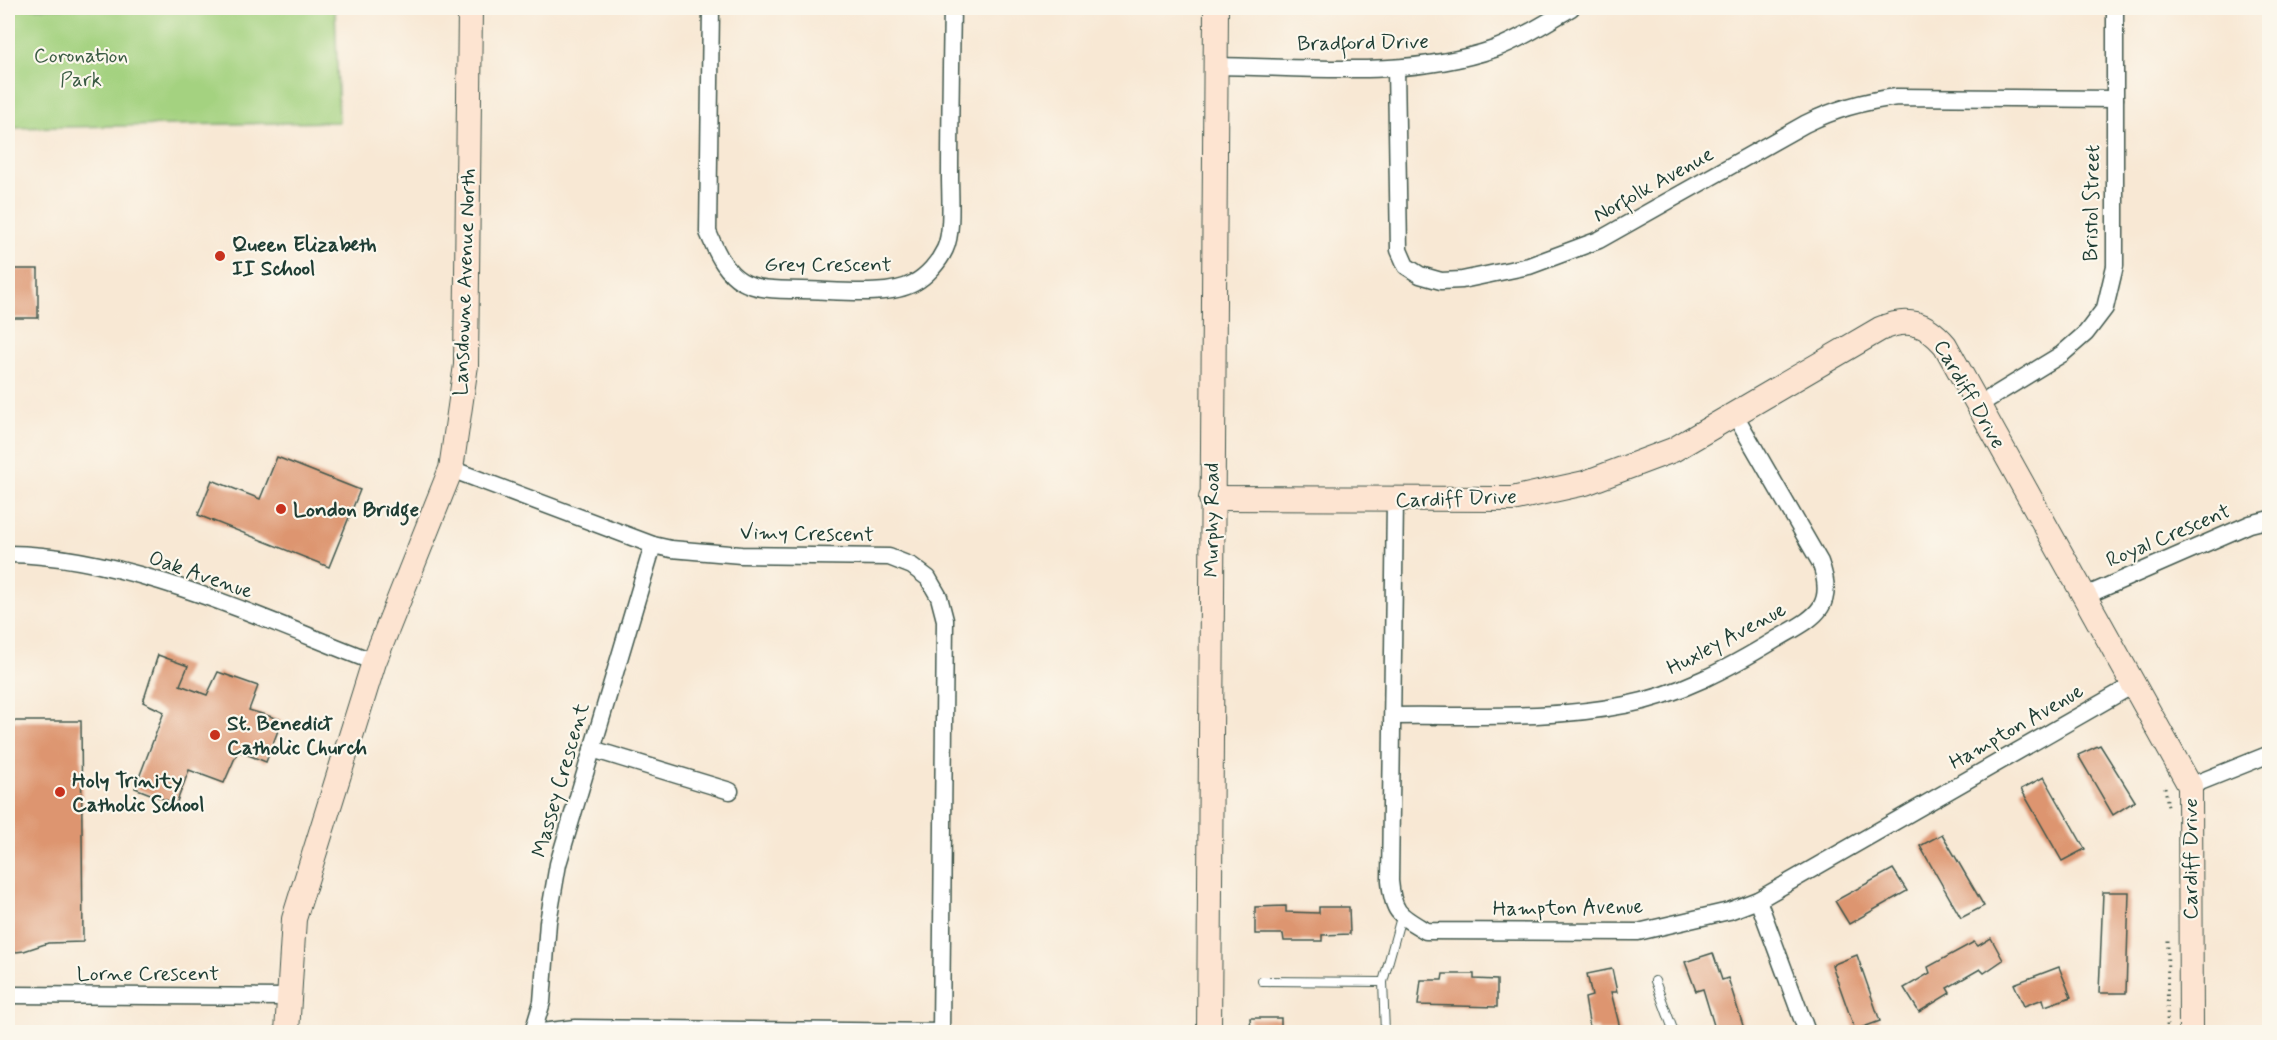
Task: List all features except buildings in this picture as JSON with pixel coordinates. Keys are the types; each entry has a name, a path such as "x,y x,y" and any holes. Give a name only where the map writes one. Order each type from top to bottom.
{"street":[{"name":"Lansdowne Avenue North","path":"286,1032 294,920 374,662 451,469 466,365 470,8"},
{"name":"Grey Crescent","path":"711,8 708,232 717,256 729,274 746,285 768,290 893,290 915,282 932,269 946,248 949,213 952,8"},
{"name":"Murphy Road","path":"1209,1032 1216,8"},
{"name":"Bradford Drive","path":"1215,66 1396,68 1431,65 1496,48 1571,8"},
{"name":"Bristol Street","path":"1977,406 2062,354 2086,333 2105,308 2115,266 2115,8"},
{"name":"Norfolk Avenue","path":"1396,68 1399,250 1406,266 1420,275 1441,281 1497,274 1562,255 1590,244 1805,124 1831,111 1865,101 1897,97 2115,99"},
{"name":"Cardiff Drive","path":"1211,498 1512,499 1585,483 1673,450 1880,329 1897,322 1916,323 1933,331 1945,345 2190,786 2191,1032"},
{"name":"Huxley Avenue","path":"1393,716 1560,713 1626,705 1687,687 1749,656 1822,609 1827,595 1826,578 1820,562 1735,415"},
{"name":"Vimy Crescent","path":"451,469 653,545 692,552 741,555 889,557 912,566 928,578 939,597 945,620 941,1032"},
{"path":"1395,500 1390,880 1392,904 1401,917"},
{"name":"Royal Crescent","path":"2085,596 2250,524 2270,519"},
{"name":"Massey Crescent","path":"533,1032 542,1002 548,921 558,864 653,545"},
{"name":"Oak Avenue","path":"8,554 96,565 177,587 374,662"},
{"name":"Hampton Avenue","path":"1401,917 1426,931 1638,932 1729,911 1758,900 2133,685"},
{"path":"592,749 730,791"},
{"path":"2190,786 2270,754"},
{"path":"1758,900 1807,1032"},
{"name":"Lorne Crescent","path":"8,995 288,997"},
{"path":"541,1032 575,1028 941,1032"}],"lane":[{"path":"1385,1032 1383,982 1401,917"},
{"path":"1262,981 1383,982"},
{"path":"1655,981 1674,1032"}],"path":[{"path":"2163,783 2167,792 2168,816"},
{"path":"2167,1032 2168,931"}],"green space":[{"name":"Coronation Park","path":"8,8 335,8 339,122 8,128"}],"place":[{"name":"Queen Elizabeth II School","path":"220,256"},
{"name":"London Bridge","path":"281,509"},
{"name":"St. Benedict Catholic Church","path":"215,735"},
{"name":"Holy Trinity Catholic School","path":"60,792"}]}
